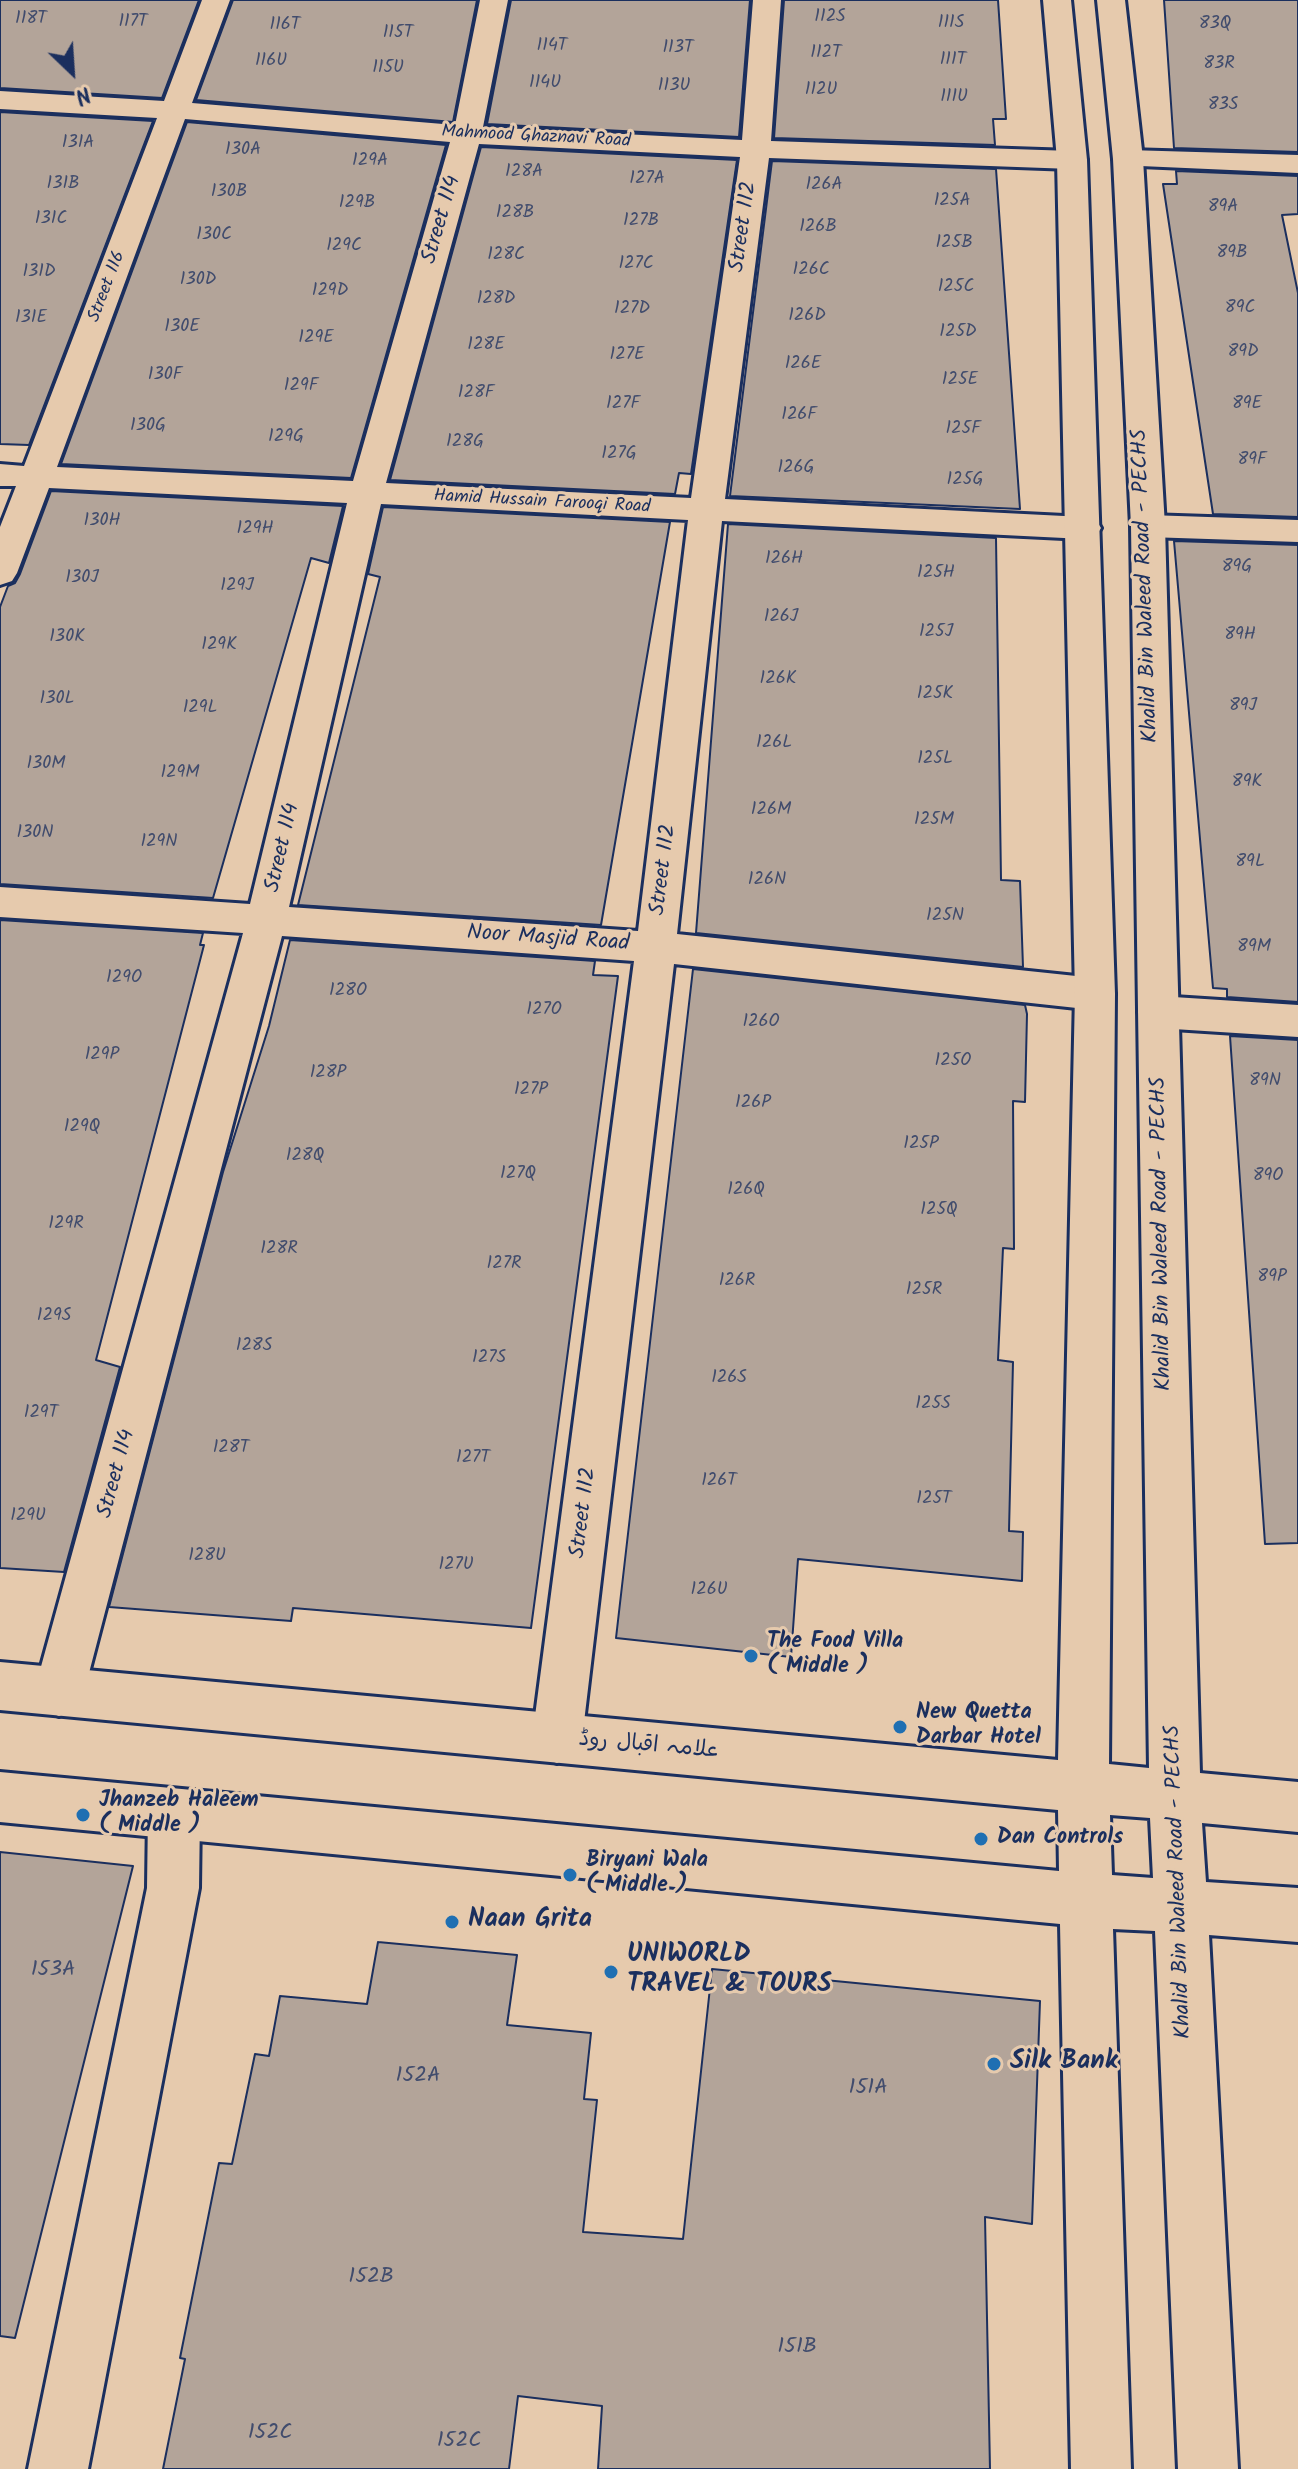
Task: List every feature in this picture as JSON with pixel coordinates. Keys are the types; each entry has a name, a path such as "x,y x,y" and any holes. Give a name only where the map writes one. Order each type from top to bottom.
{"street":[{"name":"Street 116","path":"0,573 216,0"},
{"name":"Street 114","path":"59,1692 266,921 366,495 467,135 494,0"},
{"name":"Street 112","path":"557,1739 656,947 706,512 756,149 767,0"},
{"path":"1057,0 1072,160 1095,994 1083,1787 1101,2469"},
{"name":"Khalid Bin Waleed Road - PECHS","path":"1111,0 1128,159 1148,526 1175,1796 1208,2469"},
{"name":"Mahmood Ghaznavi Road","path":"0,100 176,110 467,135 1072,160"},
{"path":"1128,159 1298,164"},
{"name":"Hamid Hussain Farooqi Road","path":"0,475 706,512 1084,528"},
{"path":"1148,526 1298,531"},
{"name":"Noor Masjid Road","path":"0,902 656,947 1095,994"},
{"path":"1158,1012 1298,1021"},
{"name":"علامہ اقبال روڈ","path":"0,1686 1298,1807"},
{"path":"0,1797 1086,1900 1298,1915"},
{"path":"58,2469 173,1888 174,1814"}],"building":[{"path":"0,0 199,0 162,98 0,88"},
{"path":"233,0 477,0 453,122 196,100"},
{"path":"511,0 750,0 739,137 487,124"},
{"path":"784,0 998,0 1006,119 993,119 995,145 774,138"},
{"path":"1164,0 1298,0 1298,152 1174,148"},
{"path":"0,112 153,121 29,445 0,444"},
{"path":"187,122 446,145 351,478 61,464"},
{"path":"481,147 737,160 691,474 679,473 675,494 390,480"},
{"path":"772,161 996,169 1020,509 730,496"},
{"path":"1176,171 1298,176 1298,214 1282,215 1298,293 1298,517 1213,514 1163,184 1177,184"},
{"path":"51,491 343,506 329,563 311,558 213,898 0,884 0,607 8,586 15,583 20,574"},
{"path":"383,507 670,522 601,925 298,905 380,577 368,574"},
{"path":"728,524 996,538 1001,880 1020,881 1023,967 696,933"},
{"path":"1174,541 1298,545 1298,1002 1227,997 1227,989 1213,988"},
{"path":"0,920 203,933 200,945 204,945 96,1360 120,1367 64,1572 0,1568"},
{"path":"290,940 595,961 593,975 618,976 531,1628 293,1608 291,1621 109,1607 223,1172 269,1026"},
{"path":"693,969 1025,1005 1027,1014 1025,1102 1013,1101 1014,1249 1003,1248 998,1360 1013,1362 1009,1531 1023,1532 1022,1581 798,1559 791,1657 616,1638"},
{"path":"1230,1036 1298,1040 1298,1543 1265,1544"},
{"path":"0,1852 133,1866 15,2338 0,2336"},
{"path":"378,1942 517,1955 507,2025 591,2033 584,2099 597,2100 583,2232 683,2239 712,1969 1040,2001 1032,2224 985,2217 990,2469 598,2469 602,2406 518,2396 509,2469 163,2469 185,2359 180,2358 219,2163 232,2164 255,2054 269,2056 280,1996 367,2004"}],"place":[{"name":"The Food Villa ( Middle )","path":"751,1656"},
{"name":"New Quetta Darbar Hotel","path":"900,1727"},
{"name":"Jhanzeb Haleem ( Middle )","path":"83,1815"},
{"name":"Dan Controls","path":"981,1839"},
{"name":"Biryani Wala ( Middle )","path":"570,1875"},
{"name":"Naan Grita","path":"452,1922"},
{"name":"UNIWORLD TRAVEL & TOURS","path":"611,1972"},
{"name":"Silk Bank","path":"994,2064"}]}
